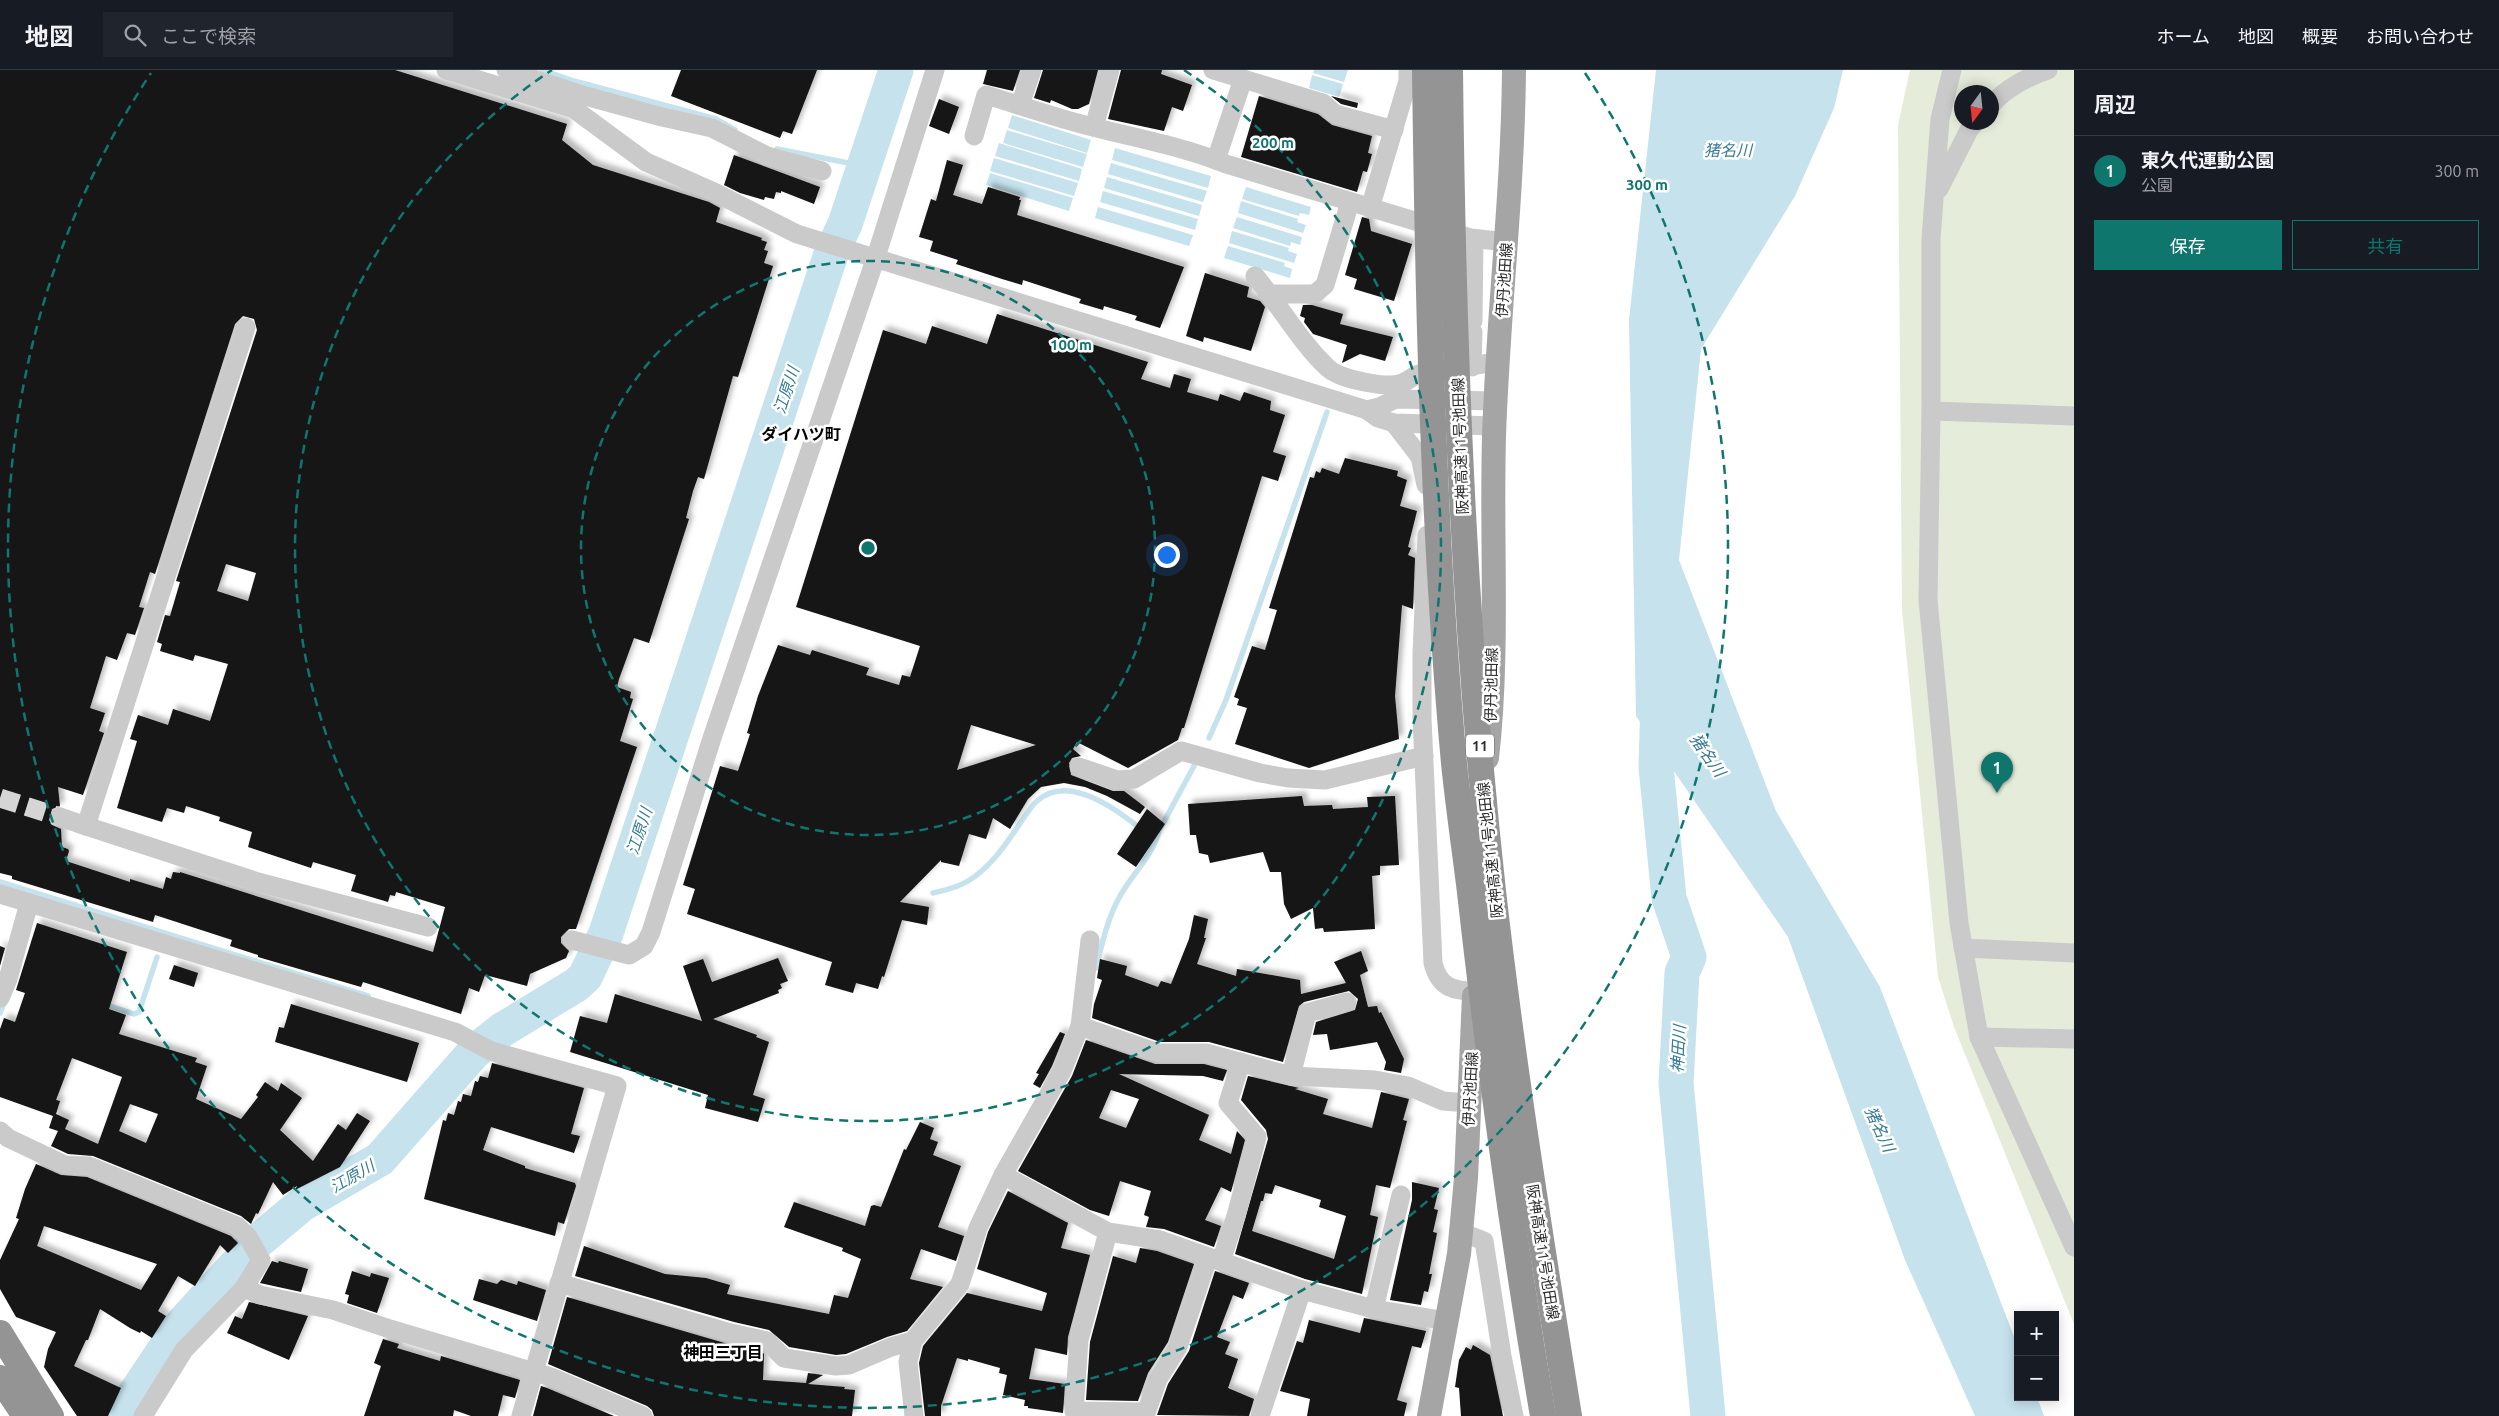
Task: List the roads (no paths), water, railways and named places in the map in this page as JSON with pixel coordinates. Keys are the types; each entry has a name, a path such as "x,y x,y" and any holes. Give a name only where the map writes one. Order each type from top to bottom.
{"highway":[{"name":"阪神高速11号池田線","path":"1425,70 1427,239 1436,506 1454,763 1489,1062 1514,1243 1544,1416"},
{"name":"阪神高速11号池田線","path":"1450,70 1452,214 1462,511 1481,761 1493,891 1512,1040 1540,1236 1569,1416"},
{"path":"0,1333 51,1416"},
{"path":"0,1378 25,1416"}],"main road":[{"name":"伊丹池田線","path":"1429,1416 1461,1232 1485,779 1492,701 1494,426 1506,242 1514,70"}],"street":[{"path":"446,70 574,109 646,162 714,192 797,234 811,239 1367,410 1378,418 1394,423 1494,426"},
{"path":"506,70 653,115 712,128 767,156 822,171"},
{"path":"575,941 618,954 629,955 636,953 644,946 651,932 866,257 936,70"},
{"path":"1020,105 1032,70"},
{"path":"1094,127 1110,70"},
{"path":"1213,70 1322,103 1335,114 1394,130"},
{"path":"1370,208 1408,81 1408,70"},
{"path":"1952,70 1940,119 1931,239 1932,411 1928,600 1958,913 1979,1037 2027,1139 2074,1247"},
{"path":"1999,97 2036,74 2048,70"},
{"path":"1216,160 1243,79"},
{"path":"974,136 986,95 1216,160 1474,239 1506,242"},
{"path":"1934,202 1945,174 1971,130"},
{"path":"1270,294 1310,294 1325,285 1350,202"},
{"path":"1472,367 1474,239"},
{"path":"1255,276 1318,357 1330,370 1343,377 1389,385 1402,384 1418,374 1472,367 1499,361"},
{"path":"86,826 246,327"},
{"path":"1367,410 1379,408 1396,399 1496,401"},
{"path":"1425,400 1421,407 1421,424 1429,510 1422,654 1424,756 1433,962 1436,976 1444,985 1454,989 1489,993 1508,1001 1520,1017 1537,1161 1582,1416"},
{"path":"1932,411 2074,416"},
{"path":"1394,423 1420,457 1424,468"},
{"path":"1080,767 1117,780 1134,779 1181,751 1260,773 1288,778 1325,780 1424,756"},
{"path":"60,817 258,882 428,927"},
{"path":"0,894 455,1032 491,1051 617,1086 521,1416"},
{"path":"0,998 8,979 28,903"},
{"path":"914,1416 908,1362 913,1341 960,1284 978,1228 1003,1175 1062,1071 1080,1026 1090,940"},
{"path":"1963,948 2074,953"},
{"path":"1291,1076 1307,1013 1347,1002"},
{"path":"1080,1026 1158,1053 1206,1053 1291,1076 1374,1080 1408,1086 1443,1101 1469,1103"},
{"path":"1979,1037 2074,1039"},
{"path":"1108,1232 1079,1340 1074,1411 1145,1414 1158,1379 1178,1347 1214,1259 1236,1216 1257,1137 1228,1104 1241,1062"},
{"path":"0,1131 8,1138 65,1164 89,1166 238,1226 248,1237 259,1255 260,1265 244,1288 184,1350 143,1416"},
{"path":"1537,1161 1535,1192 1519,1268 1536,1390 1544,1416"},
{"path":"1003,1175 1108,1232 1160,1240 1302,1290 1374,1309 1447,1321"},
{"path":"1374,1309 1401,1195"},
{"path":"1461,1232 1484,1241 1502,1356 1514,1416"},
{"path":"560,1283 731,1333 767,1341 784,1358 836,1366 850,1365 891,1347 913,1341"},
{"path":"244,1288 260,1295 333,1310 551,1377 643,1416"},
{"path":"1260,1416 1302,1290"}],"water":[{"path":"1314,70 1348,70 1344,82 1313,73"},
{"name":"猪名川","path":"1656,70 1843,70 1834,108 1795,196 1701,349 1679,560 1776,811 1880,987 2014,1337 2014,1401 2038,1401 2044,1416 1975,1416 1905,1260 1788,937 1636,716 1629,320"},
{"path":"1312,75 1343,84 1339,97 1309,88"},
{"path":"1012,115 1091,140 1087,153 1008,128"},
{"path":"1007,130 1087,154 1083,167 1003,143"},
{"path":"999,143 1082,169 1079,181 995,156"},
{"path":"1115,148 1211,176 1208,188 1112,160"},
{"path":"994,158 1078,183 1074,196 990,171"},
{"path":"1111,163 1207,191 1203,202 1108,174"},
{"path":"990,173 1073,198 1069,211 986,185"},
{"path":"1107,177 1202,205 1199,216 1104,188"},
{"path":"1246,187 1311,207 1309,215 1300,213 1299,216 1242,199"},
{"path":"1103,191 1198,219 1195,230 1100,202"},
{"path":"1241,201 1298,219 1297,222 1306,225 1303,233 1238,213"},
{"path":"1098,207 1193,235 1189,246 1095,218"},
{"path":"1237,217 1302,237 1300,245 1291,242 1290,246 1233,228"},
{"path":"1232,231 1289,248 1288,251 1297,254 1294,263 1229,243"},
{"path":"1228,246 1285,263 1284,266 1292,269 1290,278 1224,258"}],"waterway":[{"path":"542,70 574,81 716,119 735,130"},
{"name":"江原川","path":"120,1416 181,1325 258,1241 301,1205 380,1159 474,1052 502,1030 576,985 585,977 606,933 831,254 845,224 896,70"},
{"path":"777,149 864,166"},
{"path":"1209,738 1226,700 1327,412"},
{"name":"神田川","path":"1658,699 1656,767 1669,898 1689,957 1682,973 1676,1083 1708,1416"},
{"path":"1160,829 1194,766"},
{"path":"933,893 951,889 964,883 984,869 1004,847 1033,805 1049,793 1063,791 1078,793 1092,798 1120,813 1142,830"},
{"path":"1096,968 1105,932 1115,906 1152,849 1159,831"},
{"path":"0,882 368,996"},
{"path":"104,1004 134,1014 139,1012 157,957"},
{"path":"0,1013 5,1000"},
{"path":"483,1031 495,1035"}],"tunnel":[{"path":"0,798 60,817"}],"place":[{"name":"東久代運動公園","path":"1997,793"}],"district":[{"name":"ダイハツ町","path":"801,434"},
{"name":"神田三丁目","path":"723,1352"}]}
